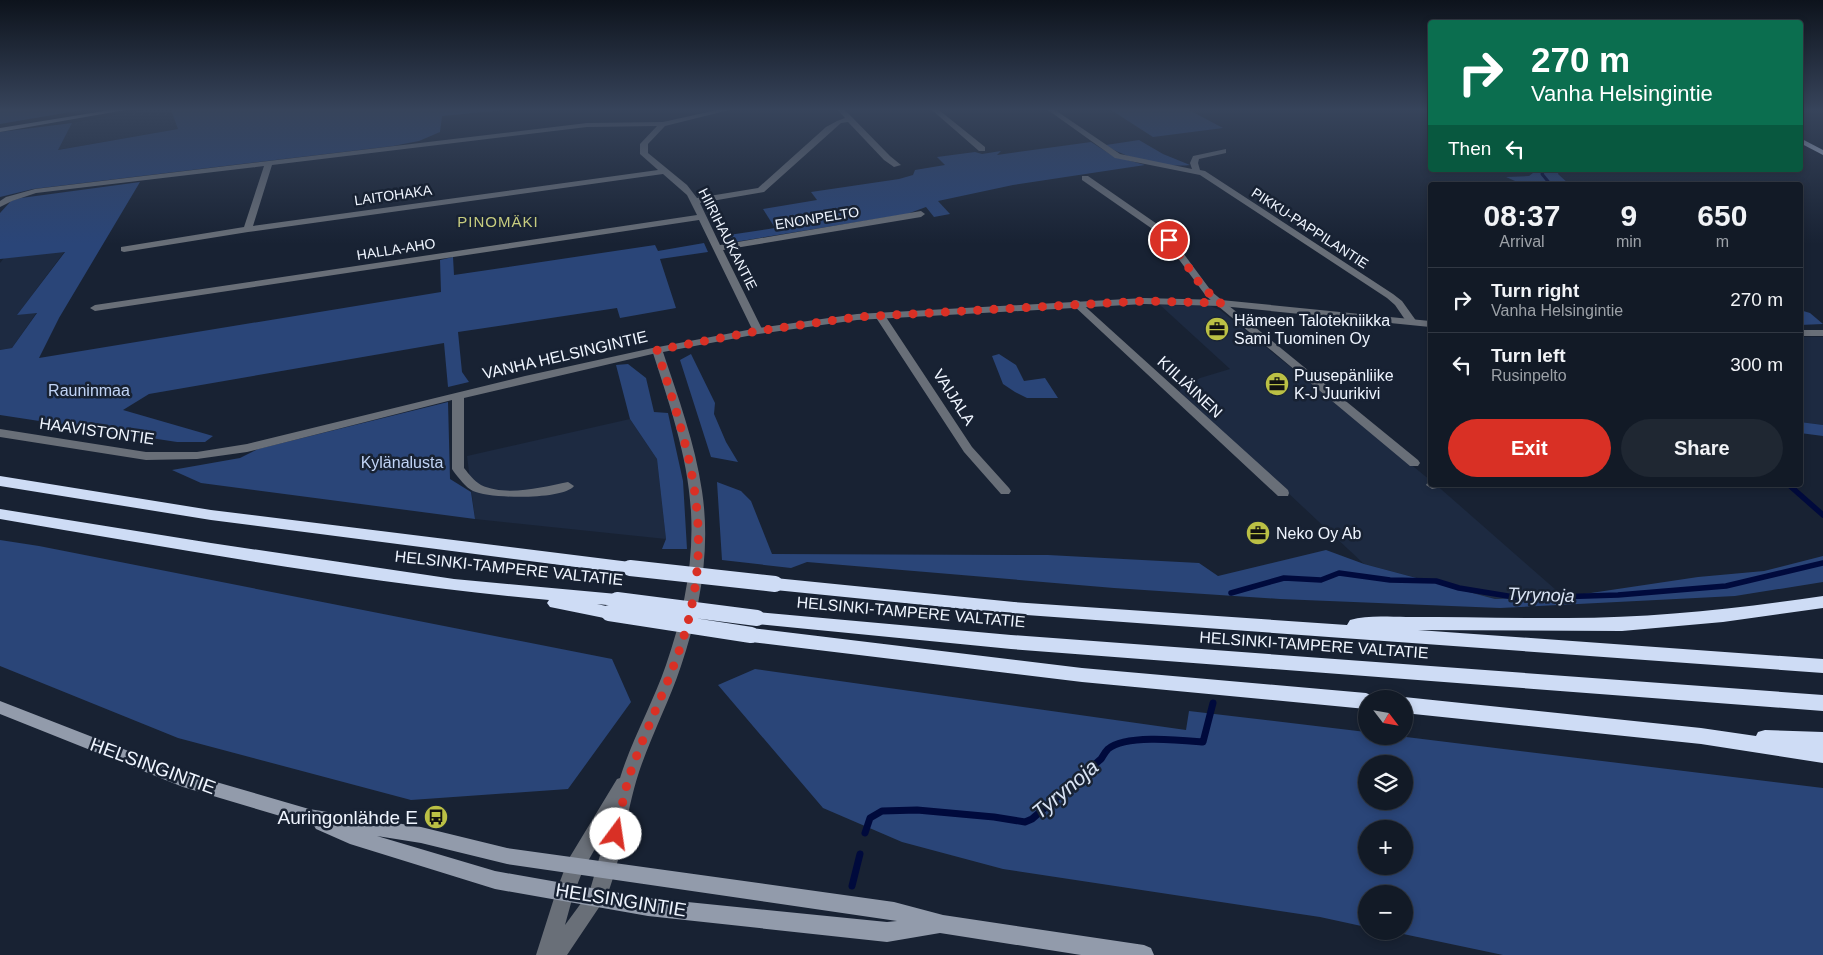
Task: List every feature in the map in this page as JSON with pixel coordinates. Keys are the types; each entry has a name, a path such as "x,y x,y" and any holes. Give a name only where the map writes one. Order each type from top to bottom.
{"highway":[{"name":"HELSINKI-TAMPERE VALTATIE","path":"0,481 212,515 630,568 775,584 1014,608 1823,666"},
{"name":"HELSINKI-TAMPERE VALTATIE","path":"0,514 211,549 754,626 1011,642 1823,703"},
{"path":"1279,628 1401,623 1623,624 1721,616 1823,602"},
{"path":"754,626 1082,675 1358,701"},
{"path":"1413,706 1701,736 1823,756"},
{"path":"1701,736 1823,740"}],"main road":[{"name":"HELSINGINTIE","path":"0,706 75,738 183,780 309,817 421,835 508,856 894,912 943,924 1144,955"},
{"name":"HELSINGINTIE","path":"309,817 350,836 486,877 648,907 887,932 943,924"}],"street":[{"path":"0,205 9,199 35,192 345,155"},
{"name":"HIIRIHAUKANTIE","path":"645,155 684,184 696,201 758,331"},
{"path":"696,201 761,190 800,155"},
{"path":"884,155 897,165"},
{"name":"PIKKU-PAPPILANTIE","path":"1116,155 1196,171 1390,296 1399,303 1412,322"},
{"path":"1196,171 1194,163 1196,158 1209,155"},
{"path":"248,229 268,164"},
{"name":"LAITOHAKA","path":"124,249 248,229 666,171"},
{"path":"1085,178 1154,226 1169,240 1203,288 1414,463"},
{"name":"ENONPELTO","path":"717,248 921,214"},
{"name":"HALLA-AHO","path":"95,308 702,217"},
{"name":"VANHA HELSINGINTIE","path":"190,457 247,448 560,371 657,350 823,321 1076,303 1144,301 1221,303 1428,324"},
{"name":"KIILIÄINEN","path":"1076,303 1283,493"},
{"name":"VAIJALA","path":"880,316 968,449 1005,491"},
{"path":"1803,333 1823,333"},
{"path":"546,955 575,866 630,772 673,668 686,628 694,589 698,553 698,512 694,477 676,408 657,350"},
{"path":"458,396 458,469 477,488 510,494 541,492 568,486"},
{"name":"HAAVISTONTIE","path":"0,433 120,453 171,458 190,457"},
{"path":"555,955 597,897 630,772"}],"shaded area":[{"path":"65,251 17,315 37,312 12,348 0,350 0,263 4,258"},
{"path":"1160,305 1210,306 1220,310 1428,478 1428,487 1438,487 1442,490 1564,597 1495,599 1364,564 1179,391 1200,378 1230,369"},
{"path":"1803,337 1823,337 1823,425 1803,422"},
{"path":"630,419 657,459 666,539 475,519 467,456"}],"green space":[{"path":"0,155 321,155 33,189 0,197"},
{"path":"955,155 1111,155 1145,165 1013,185 938,201 950,214 934,217 926,207 907,214 735,242 725,243 722,236 775,228 763,209 817,200 811,192 899,179 913,175 915,170 945,165 937,157"},
{"path":"1126,155 1164,155 1190,165 1158,164"},
{"path":"1534,172 1558,172 1558,174 1567,182 1517,182 1506,177 1529,176"},
{"name":"Rauninmaa","path":"140,182 59,318 39,358 441,292 440,260 453,257 454,275 655,245 658,251 704,243 708,252 660,259 676,308 620,318 617,308 458,332 462,372 469,382 448,387 444,343 149,394 123,410 213,436 205,442 177,442 0,415 0,350 12,348 37,313 17,315 65,252 0,259 0,213 11,201 21,198"},
{"path":"1803,311 1810,313 1823,324 1803,325"},
{"path":"691,354 715,403 714,414 726,442 738,462 711,457 680,360"},
{"path":"999,354 1016,365 1024,381 1045,378 1058,398 1027,398 1003,384 992,356"},
{"path":"628,364 646,378 654,412 668,413 683,481 687,549 662,549 666,539 657,459 630,419 616,365"},
{"name":"Kylänalusta","path":"448,402 450,479 471,492 475,519 201,483 172,470 240,458 258,449"},
{"path":"1803,422 1823,425 1823,436 1803,433"},
{"path":"717,482 741,491 751,501 772,554 1048,555 1199,563 1218,576 1326,550 1364,564 1495,599 1564,597 1698,577 1764,571 1823,556 1823,582 1735,596 1500,608 1280,599 1114,588 807,562 791,568 722,560"},
{"path":"0,540 39,546 612,659 631,702 568,789 411,800 178,738 0,666"},
{"path":"755,669 1186,730 1189,711 1358,731 1358,745 1413,745 1413,738 1823,788 1823,955 1503,955 1413,936 1413,885 1358,885 1358,925 1320,917 1003,869 902,842 823,808 718,685"}],"waterway":[{"name":"Tyrynoja","path":"1543,172 1542,174 1549,182"},
{"name":"Tyrynoja","path":"1791,487 1823,515"},
{"name":"Tyrynoja","path":"1231,593 1284,578 1321,580 1339,573 1390,580 1436,581 1459,588 1520,598 1618,595 1726,586 1823,563"},
{"name":"Tyrynoja","path":"865,833 870,818 882,811 917,810 994,817 1025,822 1032,819 1101,759 1108,749 1116,744 1127,741 1154,739 1203,742 1213,703"},
{"path":"852,886 860,854"}],"place":[{"name":"Hämeen Talotekniikka Sami Tuominen Oy","path":"1217,329"},
{"name":"Puusepänliike K-J Juurikivi","path":"1277,384"},
{"name":"Neko Oy Ab","path":"1258,533"},
{"name":"Auringonlähde E","path":"436,817"}],"district":[{"name":"PINOMÄKI","path":"498,221"}],"route":[{"path":"616,834 630,772 673,668 686,628 694,589 698,553 698,512 694,477 676,408 657,350 758,331 857,317 1076,303 1144,301 1221,303 1203,288 1169,240"}]}
